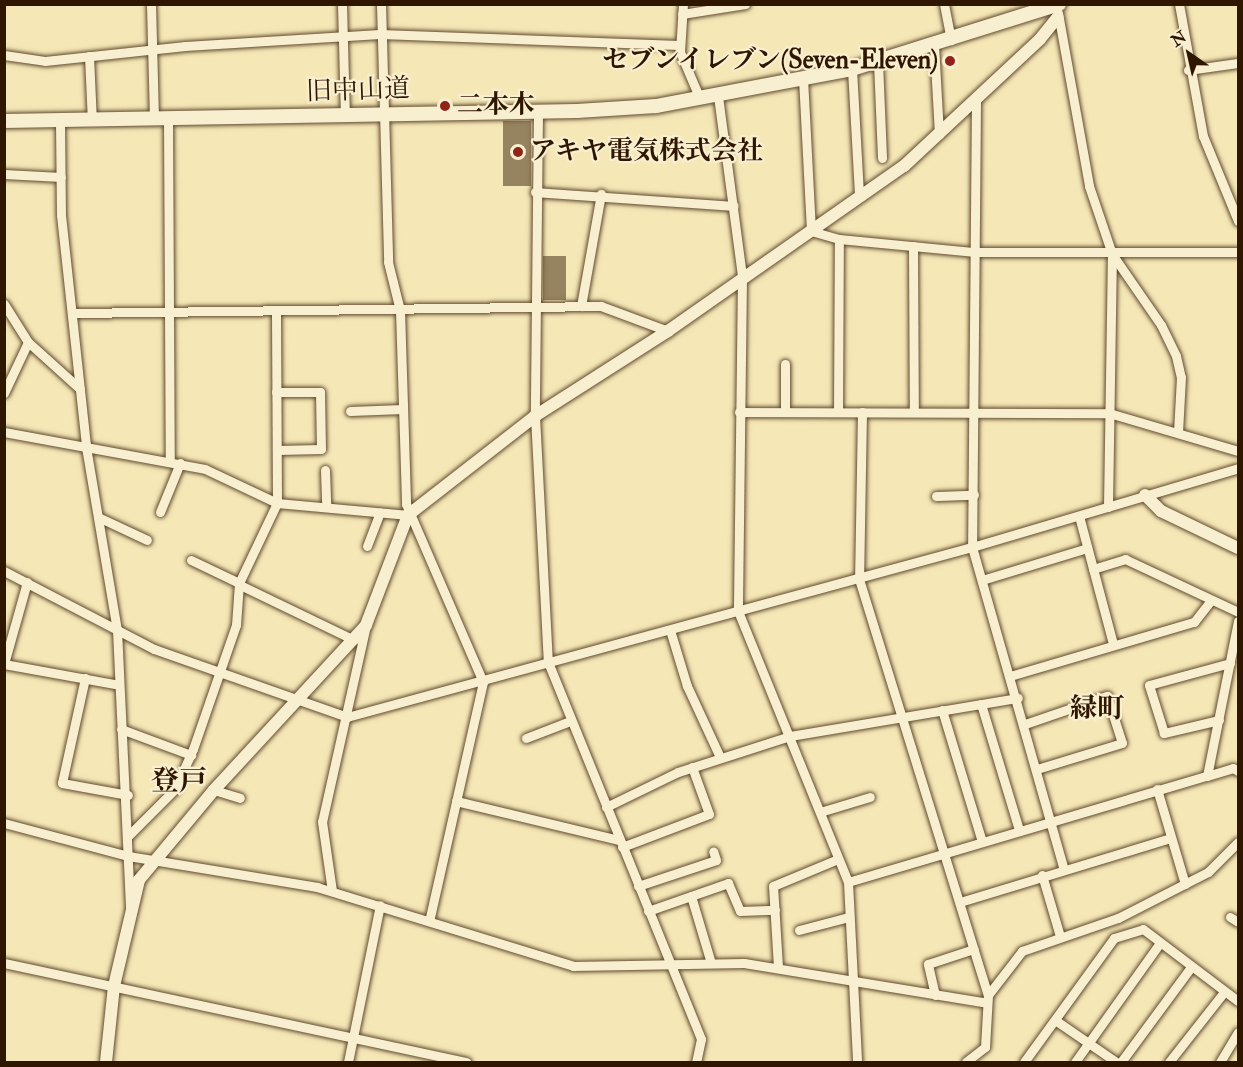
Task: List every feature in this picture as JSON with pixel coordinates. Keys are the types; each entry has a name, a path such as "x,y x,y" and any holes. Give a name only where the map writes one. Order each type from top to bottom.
{"main road":[{"name":"旧中山道","path":"4,121 621,109 718,96 852,69 1058,8"}],"street":[{"path":"151,4 152,50 161,119 172,314 170,461"},
{"path":"342,4 345,115"},
{"path":"381,4 380,34 386,113 388,262 400,310 408,514 483,682 429,921"},
{"path":"700,99 679,45 682,9 745,4"},
{"path":"944,4 951,40"},
{"path":"1179,4 1188,70 1209,156 1239,221"},
{"path":"332,891 322,822 366,625 408,514 535,416 668,330 811,231 939,135 976,101 1058,8"},
{"path":"1058,8 1089,186 1112,254 1161,325 1176,356 1181,377 1178,432"},
{"path":"4,55 45,61 152,50 380,34 679,45"},
{"path":"934,45 939,135"},
{"path":"89,56 92,121"},
{"path":"879,62 882,158"},
{"path":"1188,70 1239,63"},
{"path":"852,69 859,196"},
{"path":"803,78 811,231"},
{"path":"718,96 742,277 738,611 848,882 857,1062"},
{"path":"976,101 972,547 1018,698 1064,869"},
{"path":"538,111 535,192 538,307 535,416 548,662 648,912 702,1039 696,1062"},
{"path":"60,121 61,215 75,314 86,447 117,630 121,729 128,795 130,907"},
{"path":"4,174 61,177"},
{"path":"535,192 601,194 734,206"},
{"path":"581,306 601,194"},
{"path":"811,231 839,238 975,252 1112,254 1239,252"},
{"path":"838,412 839,238"},
{"path":"913,246 914,412"},
{"path":"1108,507 1112,254"},
{"path":"4,304 28,342 80,389"},
{"path":"75,314 601,306 668,330"},
{"path":"127,837 175,789 191,755 221,674 240,584 277,503 276,312"},
{"path":"4,393 28,342"},
{"path":"785,364 785,412"},
{"path":"276,392 320,392 321,449 277,450"},
{"path":"350,411 403,409"},
{"path":"739,412 1109,412 1239,451"},
{"path":"862,412 859,579 960,902 987,999 985,1047 971,1061"},
{"path":"4,432 205,469 277,503 408,514"},
{"path":"160,512 180,463"},
{"path":"4,571 117,630 221,674 299,698 347,717 859,579 1239,468"},
{"path":"325,470 326,507"},
{"path":"936,496 974,495"},
{"path":"1145,495 1161,511 1239,548"},
{"path":"368,546 380,512"},
{"path":"1079,516 1113,644"},
{"path":"98,517 147,540"},
{"path":"982,580 1087,548"},
{"path":"1093,569 1125,559 1239,612"},
{"path":"191,560 354,640"},
{"path":"27,582 4,664 119,685"},
{"path":"1010,676 1194,622 1211,600"},
{"path":"1207,776 1239,621"},
{"path":"106,1062 114,986 130,907 140,880 154,860 214,790 366,625"},
{"path":"670,630 687,686 720,757"},
{"path":"1219,720 1164,733 1149,685 1230,663"},
{"path":"85,678 62,783 128,795"},
{"path":"1025,724 1107,696 1122,743 1037,769"},
{"path":"606,807 692,767 790,736 1018,698"},
{"path":"981,704 1019,830"},
{"path":"942,710 982,842"},
{"path":"526,738 570,721"},
{"path":"121,729 191,755"},
{"path":"456,801 621,843 709,814 692,767"},
{"path":"848,882 945,854 1050,819 1233,768 1239,771"},
{"path":"1156,789 1185,884"},
{"path":"214,790 240,798"},
{"path":"820,812 870,797"},
{"path":"4,823 128,856 332,891 573,966 711,963 778,967 934,995 987,999"},
{"path":"960,902 1042,875 1172,838"},
{"path":"987,999 1022,951 1060,936 1118,918 1208,872 1239,842"},
{"path":"638,886 716,860 713,851"},
{"path":"778,967 773,886 838,859"},
{"path":"1042,875 1060,936"},
{"path":"648,912 728,883 740,911 775,910"},
{"path":"691,896 711,963"},
{"path":"348,1062 380,905"},
{"path":"799,930 849,917"},
{"path":"1024,1062 1114,938 1143,929 1239,1001"},
{"path":"1075,1062 1160,943"},
{"path":"934,995 928,964 974,949"},
{"path":"4,963 467,1062"},
{"path":"1121,1062 1191,967"},
{"path":"1169,1062 1224,992"},
{"path":"1055,1020 1116,1062"},
{"path":"1220,1062 1239,1032"}],"building":[{"name":"アキヤ電気株式会社","path":"503,121 531,121 531,186 503,186"},
{"path":"543,256 566,256 566,300 543,300"}],"place":[{"name":"セブンイレブン(Seven-Eleven)","path":"950,61"},
{"name":"二本木","path":"445,106"},
{"name":"アキヤ電気株式会社","path":"518,152"}],"district":[{"name":"緑町","path":"1097,709"},
{"name":"登戸","path":"179,782"}]}
